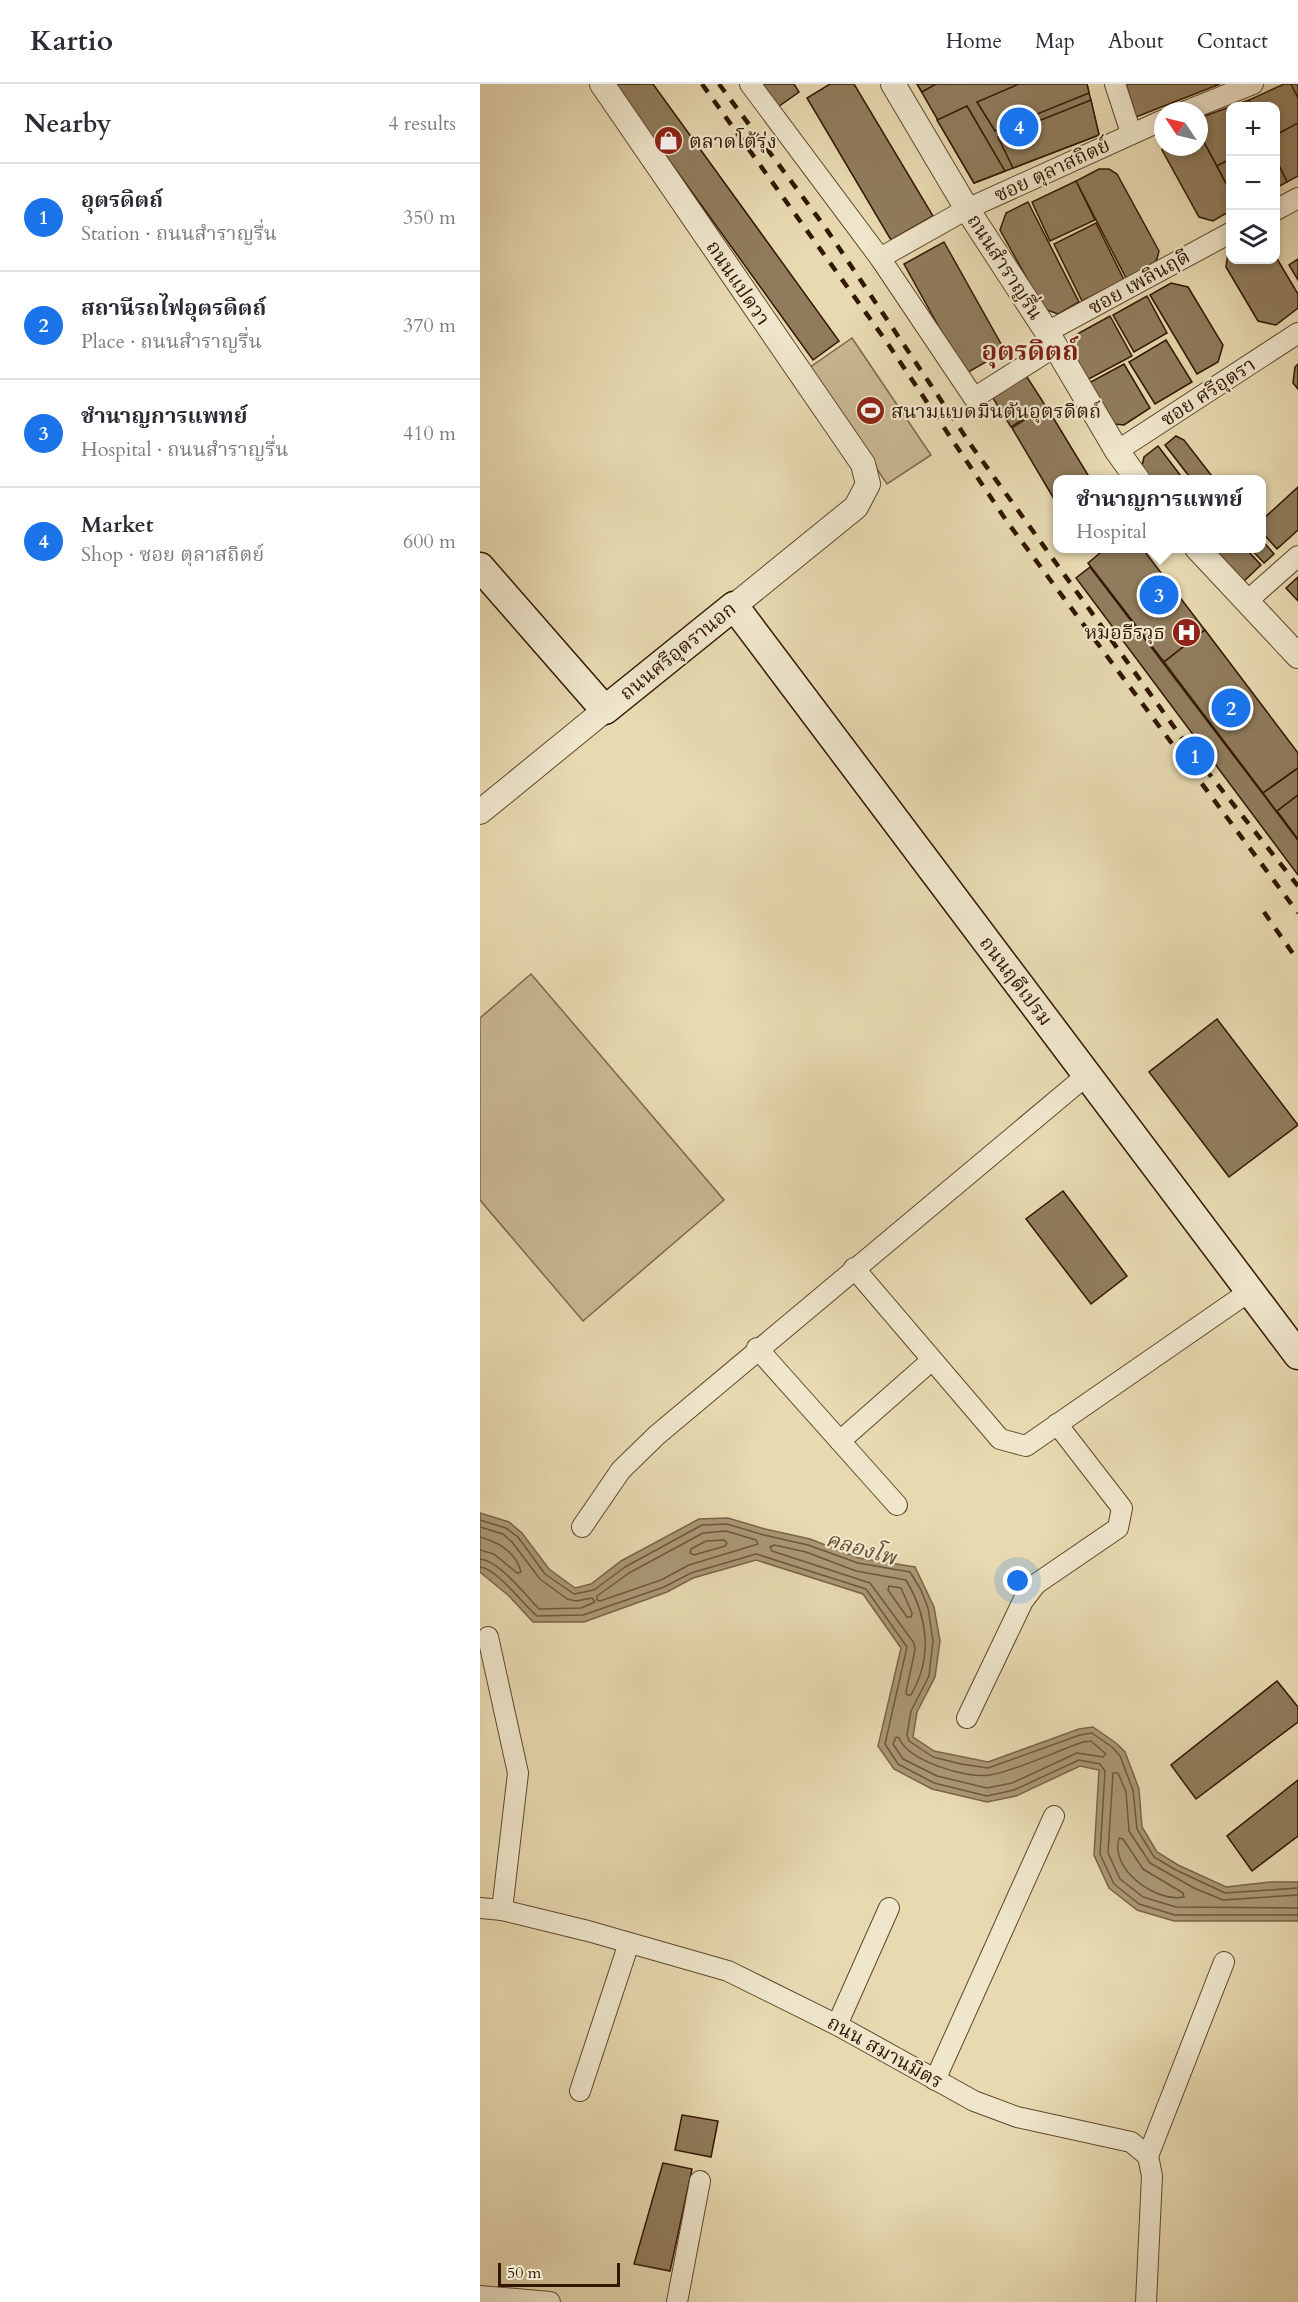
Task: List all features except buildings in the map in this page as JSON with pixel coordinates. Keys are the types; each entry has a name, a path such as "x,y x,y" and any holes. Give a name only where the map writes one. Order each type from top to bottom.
{"main road":[{"path":"480,567 605,710"},
{"name":"ถนนศรีอุตรานอก","path":"605,710 734,606"},
{"name":"ถนนฤดีเปรม","path":"734,606 1298,1355"}],"street":[{"name":"ถนนแปดวา","path":"602,84 863,464 868,484"},
{"path":"750,84 880,258"},
{"name":"ถนนสำราญรื่น","path":"893,84 967,209 1051,339 1116,451 1134,475"},
{"path":"1115,84 1131,133"},
{"path":"1208,102 1253,84"},
{"name":"ซอย ตุลาสถิตย์","path":"880,258 967,209 1154,124"},
{"path":"1280,207 1298,198"},
{"name":"ซอย เพลินฤดี","path":"880,258 974,398 1051,339 1226,235"},
{"name":"ซอย ศรีอุตรา","path":"1116,451 1298,333"},
{"name":"ถนนศรีอุตรานอก","path":"734,606 856,507 868,484"},
{"path":"1201,553 1298,656"},
{"path":"1246,603 1298,556"},
{"name":"ถนนศรีอุตรานอก","path":"480,812 605,710"},
{"path":"582,1527 621,1470 657,1435 758,1348 1087,1075"},
{"path":"854,1268 1000,1439 1026,1446 1250,1291"},
{"path":"758,1348 897,1505"},
{"path":"840,1441 932,1360"},
{"path":"967,1718 1023,1601 1036,1584 1118,1528 1122,1509 1057,1424"},
{"path":"488,1637 518,1773 502,1910"},
{"path":"935,2080 1054,1816"},
{"name":"ถนน สมานมิตร","path":"480,1908 502,1910 729,1971 837,2025 974,2101 1017,2117 1131,2142 1148,2156"},
{"path":"837,2025 889,1908"},
{"path":"579,2091 629,1943"},
{"path":"1146,2302 1152,2176 1148,2156 1224,1962"},
{"path":"677,2302 700,2181"},
{"path":"480,2296 550,2302"}],"shaded area":[{"name":"สนามแบดมินตันอุตรดิตถ์","path":"852,338 931,455 887,484 809,368"},
{"path":"531,974 724,1200 583,1321 480,1200 480,1018"}],"water":[{"path":"480,1513 509,1522 522,1533 549,1569 575,1588 591,1584 621,1561 699,1519 728,1518 810,1539 859,1558 915,1567 934,1607 940,1641 935,1677 917,1712 913,1737 934,1751 988,1762 1079,1729 1093,1727 1125,1752 1139,1789 1142,1827 1157,1852 1178,1865 1226,1887 1270,1882 1298,1882 1298,1921 1174,1921 1137,1910 1109,1888 1094,1855 1099,1770 1080,1766 1016,1796 987,1802 932,1789 894,1769 878,1746 901,1648 863,1594 756,1560 693,1578 667,1592 584,1622 533,1622 509,1596 480,1572"}],"railway":[{"path":"702,84 886,341 1008,523 1298,913"},
{"path":"719,84 825,227 973,448 1195,756 1298,886"},
{"path":"1264,912 1298,961"}],"place":[{"name":"Market","path":"1019,127"},
{"name":"ตลาดโต้รุ่ง","path":"668,141"},
{"name":"สนามแบดมินตันอุตรดิตถ์","path":"870,411"},
{"name":"ชำนาญการแพทย์","path":"1159,595"},
{"name":"หมอธีรวุธ","path":"1186,632"},
{"name":"สถานีรถไฟอุตรดิตถ์","path":"1231,708"},
{"name":"อุตรดิตถ์","path":"1195,756"}],"district":[{"name":"อุตรดิตถ์","path":"1030,351"}],"water label":[{"name":"คลองโพ","path":"861,1549"}]}
